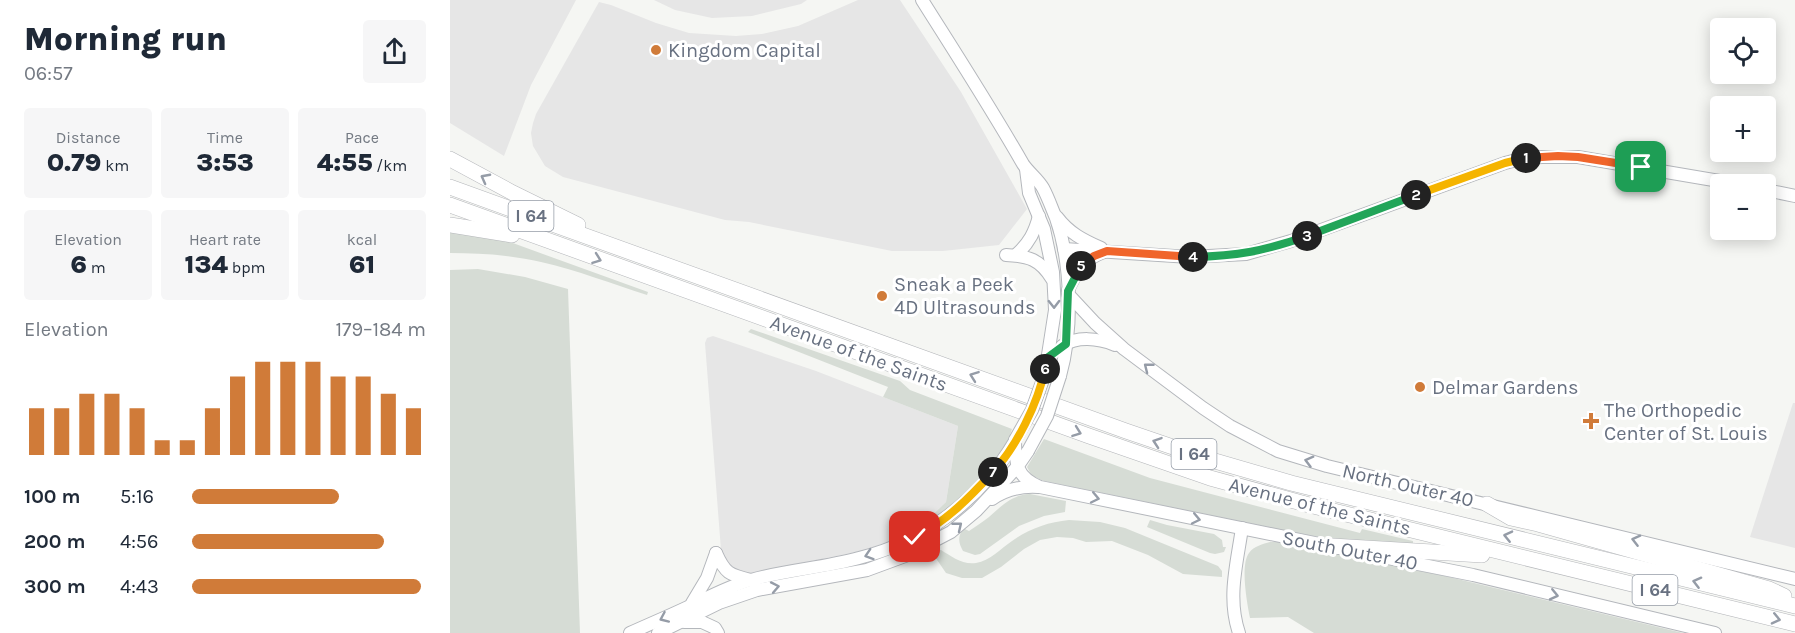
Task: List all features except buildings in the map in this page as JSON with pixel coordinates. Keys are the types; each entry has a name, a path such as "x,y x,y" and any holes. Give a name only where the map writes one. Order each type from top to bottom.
{"highway":[{"path":"450,159 570,220 611,245"},
{"name":"Avenue of the Saints","path":"450,187 1208,459 1343,496 1795,606"},
{"name":"Avenue of the Saints","path":"450,205 1169,465 1309,505 1795,624"},
{"path":"450,225 542,239"},
{"path":"1487,504 1511,518 1769,589 1795,601"},
{"path":"1332,546 1515,556"}],"street":[{"path":"658,633 719,603 757,590 867,570 905,556 951,531 978,508 1017,467 1047,416 1064,360 1068,293 1064,249 1053,212 1043,188 1026,168 922,0"},
{"path":"1064,249 1190,257 1224,256 1269,249 1489,168 1524,158 1578,157 1710,179"},
{"path":"630,633 718,591 752,580 860,558 894,547 923,533 965,503 998,467 1014,444 1032,410 1044,374 1055,310 1049,250 1044,229 1029,193 1026,168"},
{"path":"1776,192 1795,196"},
{"path":"1053,212 1078,238 1107,251"},
{"path":"1039,216 1031,238 1012,254 1038,261 1054,283"},
{"path":"1068,293 1081,266 1094,256 1107,251"},
{"name":"North Outer 40","path":"1068,293 1095,323 1124,349 1230,426 1278,451 1327,466 1795,579"},
{"path":"1047,358 1066,344 1079,340 1105,341 1124,349"},
{"path":"1014,444 1017,467"},
{"name":"South Outer 40","path":"1017,467 1030,483 1040,487 1473,575 1715,633"},
{"path":"978,508 999,494 1016,489 1040,487"},
{"path":"1239,633 1234,612 1233,592 1242,528"},
{"path":"689,606 703,587 716,553 723,568 736,577 752,580"},
{"path":"719,603 719,633"},
{"path":"680,622 702,622 715,628 719,633"}],"shaded area":[{"path":"450,0 576,0 531,85 504,156 450,123"},
{"path":"654,0 807,0 801,4 752,16 712,18 675,10"},
{"path":"858,0 900,0 961,92 1027,209 999,245 943,251 892,251 749,222 725,220 563,177 545,166 533,146 531,133 536,114 599,2 689,33 736,36 762,34 798,26"},
{"path":"450,231 507,241 648,292 647,295 568,269 530,260 496,255 450,253"},
{"path":"478,269 525,277 568,289 580,633 450,633 450,270"},
{"path":"751,329 900,381 910,390 1012,429 1009,438 1011,440 971,490 949,511 916,531 914,529 923,524 946,502 958,426 883,397 888,387 748,332"},
{"path":"713,336 816,371 958,426 946,502 923,524 866,550 747,574 729,566 721,550 705,343 707,338"},
{"path":"1793,403 1795,403 1795,548 1750,537"},
{"path":"1044,439 1150,478 1360,533 1362,529 1413,541 1413,546 1312,536 1044,481 1032,476 1027,467"},
{"path":"1030,494 1066,501 1065,512 1044,516 1019,526 980,554 975,555 963,551 959,540 963,528 969,531 1008,501"},
{"path":"1069,520 1100,522 1125,528 1218,566 1222,571 1222,577 1183,574 1148,555 1112,541 1086,542 1057,537 1040,540 982,578 962,578 946,573 931,551 941,550 961,561 981,562 1025,533 1054,522"},
{"path":"1150,520 1214,534 1222,540 1223,547 1226,547 1224,552 1210,553 1147,527"},
{"path":"1270,542 1282,542 1445,576 1683,633 1314,633 1288,617 1250,618 1245,584 1246,559 1253,549"}],"place":[{"name":"Kingdom Capital","path":"656,50"},
{"name":"Sneak a Peek 4D Ultrasounds","path":"882,296"},
{"name":"Delmar Gardens","path":"1420,387"},
{"name":"The Orthopedic Center of St. Louis","path":"1591,421"}],"route":[{"path":"915,537 965,503 998,467 1032,410 1047,358 1066,344 1068,291 1081,266 1094,256 1107,251 1190,257 1224,256 1269,249 1480,171 1524,158 1578,157 1641,167"}]}
